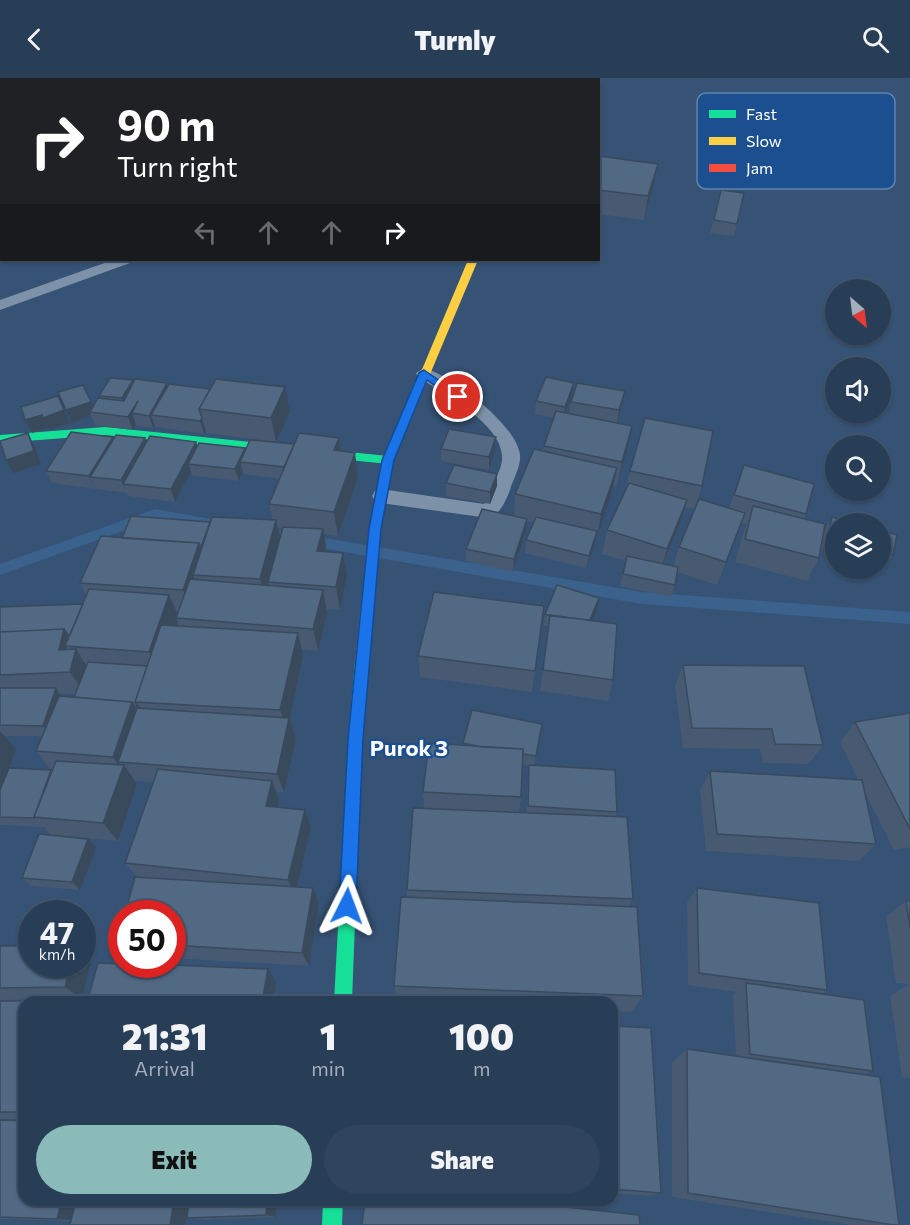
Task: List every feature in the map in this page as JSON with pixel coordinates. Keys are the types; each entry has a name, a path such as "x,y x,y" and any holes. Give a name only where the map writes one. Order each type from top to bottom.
{"main road":[{"path":"343,996 356,739 375,529 388,460 473,261"},
{"path":"0,439 105,431 388,460"},
{"path":"332,1225 333,1206"}],"lane":[{"path":"0,305 122,261"},
{"path":"381,496 488,511 495,506 509,468 511,455 492,420 424,373"}],"building":[{"path":"600,156 658,164 648,196 600,190"},
{"path":"721,190 744,193 737,224 714,220"},
{"path":"546,377 574,383 565,407 536,401"},
{"path":"110,378 133,380 122,398 99,396"},
{"path":"135,379 167,383 149,416 132,413 138,401 128,417 90,412 98,398 124,401"},
{"path":"216,379 285,387 271,418 199,409"},
{"path":"577,383 625,391 619,410 571,402"},
{"path":"169,384 210,389 199,409 202,418 200,421 151,415"},
{"path":"83,385 91,402 66,410 58,392"},
{"path":"58,396 64,410 43,418 42,415 25,420 21,407"},
{"path":"556,411 632,426 622,462 544,446"},
{"path":"645,418 713,431 702,486 630,471"},
{"path":"449,429 496,437 489,457 441,449"},
{"path":"71,432 113,437 89,476 46,471"},
{"path":"28,433 34,451 6,460 0,441"},
{"path":"299,433 339,438 334,450 355,453 334,512 269,504"},
{"path":"116,435 145,438 121,480 90,477"},
{"path":"150,436 196,442 171,489 123,484"},
{"path":"250,440 294,444 284,467 240,462"},
{"path":"199,443 245,448 235,469 188,464"},
{"path":"534,449 617,468 601,514 515,494"},
{"path":"454,465 497,474 490,492 446,483"},
{"path":"744,465 814,484 806,514 734,495"},
{"path":"629,483 687,500 667,549 607,530"},
{"path":"699,499 745,513 726,562 679,547"},
{"path":"753,506 825,524 819,558 745,539"},
{"path":"482,509 527,519 514,559 466,549"},
{"path":"131,516 210,522 201,547 199,543 122,538"},
{"path":"212,517 276,520 260,579 193,575"},
{"path":"536,517 597,531 589,556 526,540"},
{"path":"283,527 323,529 317,551 343,553 336,587 268,582"},
{"path":"891,533 897,535 893,555 891,555"},
{"path":"101,536 199,543 183,590 80,583"},
{"path":"627,556 678,567 675,585 623,574"},
{"path":"190,579 323,590 313,629 176,618"},
{"path":"557,585 599,598 590,620 545,614"},
{"path":"89,589 169,595 149,652 65,646"},
{"path":"434,592 544,606 535,671 418,656"},
{"path":"83,604 70,635 64,629 0,632 0,607"},
{"path":"550,615 617,624 613,680 543,670"},
{"path":"161,625 298,633 280,710 135,702"},
{"path":"64,629 59,650 76,649 70,672 0,675 0,632"},
{"path":"88,662 147,666 135,702 138,707 132,702 74,697"},
{"path":"683,665 804,666 823,745 775,744 772,729 692,728"},
{"path":"0,688 56,688 43,726 0,725"},
{"path":"59,696 132,702 113,757 36,751"},
{"path":"137,708 289,718 277,774 118,762"},
{"path":"472,710 542,724 536,756 523,754 523,749 482,747 463,743"},
{"path":"910,713 910,829 855,722"},
{"path":"429,743 523,749 521,797 423,792"},
{"path":"56,761 124,765 103,823 34,817"},
{"path":"529,765 615,770 617,812 528,806"},
{"path":"9,768 51,770 34,818 0,817 0,790"},
{"path":"158,769 272,781 266,806 305,810 288,880 125,863"},
{"path":"710,771 862,780 876,844 717,834"},
{"path":"413,808 627,817 633,899 407,890"},
{"path":"39,834 88,839 72,882 22,878"},
{"path":"135,877 313,888 302,953 186,946 186,900 129,900"},
{"path":"697,888 819,903 827,990 699,973"},
{"path":"401,897 637,907 643,996 394,986"},
{"path":"906,901 910,901 910,928"},
{"path":"0,946 18,946 18,978 67,978 65,987 0,988"},
{"path":"98,963 108,963 108,978 186,978 186,966 268,969 263,996 89,996 94,978 96,978"},
{"path":"746,983 864,1000 873,1071 750,1054"},
{"path":"0,1001 18,1001 18,1112 0,1112"},
{"path":"618,1026 651,1028 661,1193 618,1189"},
{"path":"687,1049 880,1077 899,1225 688,1193"},
{"path":"0,1120 18,1121 18,1206 60,1206 57,1219 0,1217"},
{"path":"75,1206 173,1206 170,1225 70,1225"},
{"path":"188,1206 267,1206 266,1215 187,1218"},
{"path":"364,1206 556,1206 639,1215 640,1225 362,1225"}],"waterway":[{"path":"0,570 155,514 218,525"},
{"path":"259,532 642,598 910,618"}],"traffic: fast":[{"path":"0,439 105,431 388,460"},
{"path":"343,996 355,739 362,661"},
{"path":"332,1225 333,1206"}],"traffic: slow":[{"path":"423,379 473,261"}],"traffic: jam":[{"path":"362,661 375,529 388,460 423,379"}],"district":[{"name":"Purok 3","path":"409,748"}],"route":[{"path":"347,906 356,739 375,529 388,460 424,373 458,397"}]}
